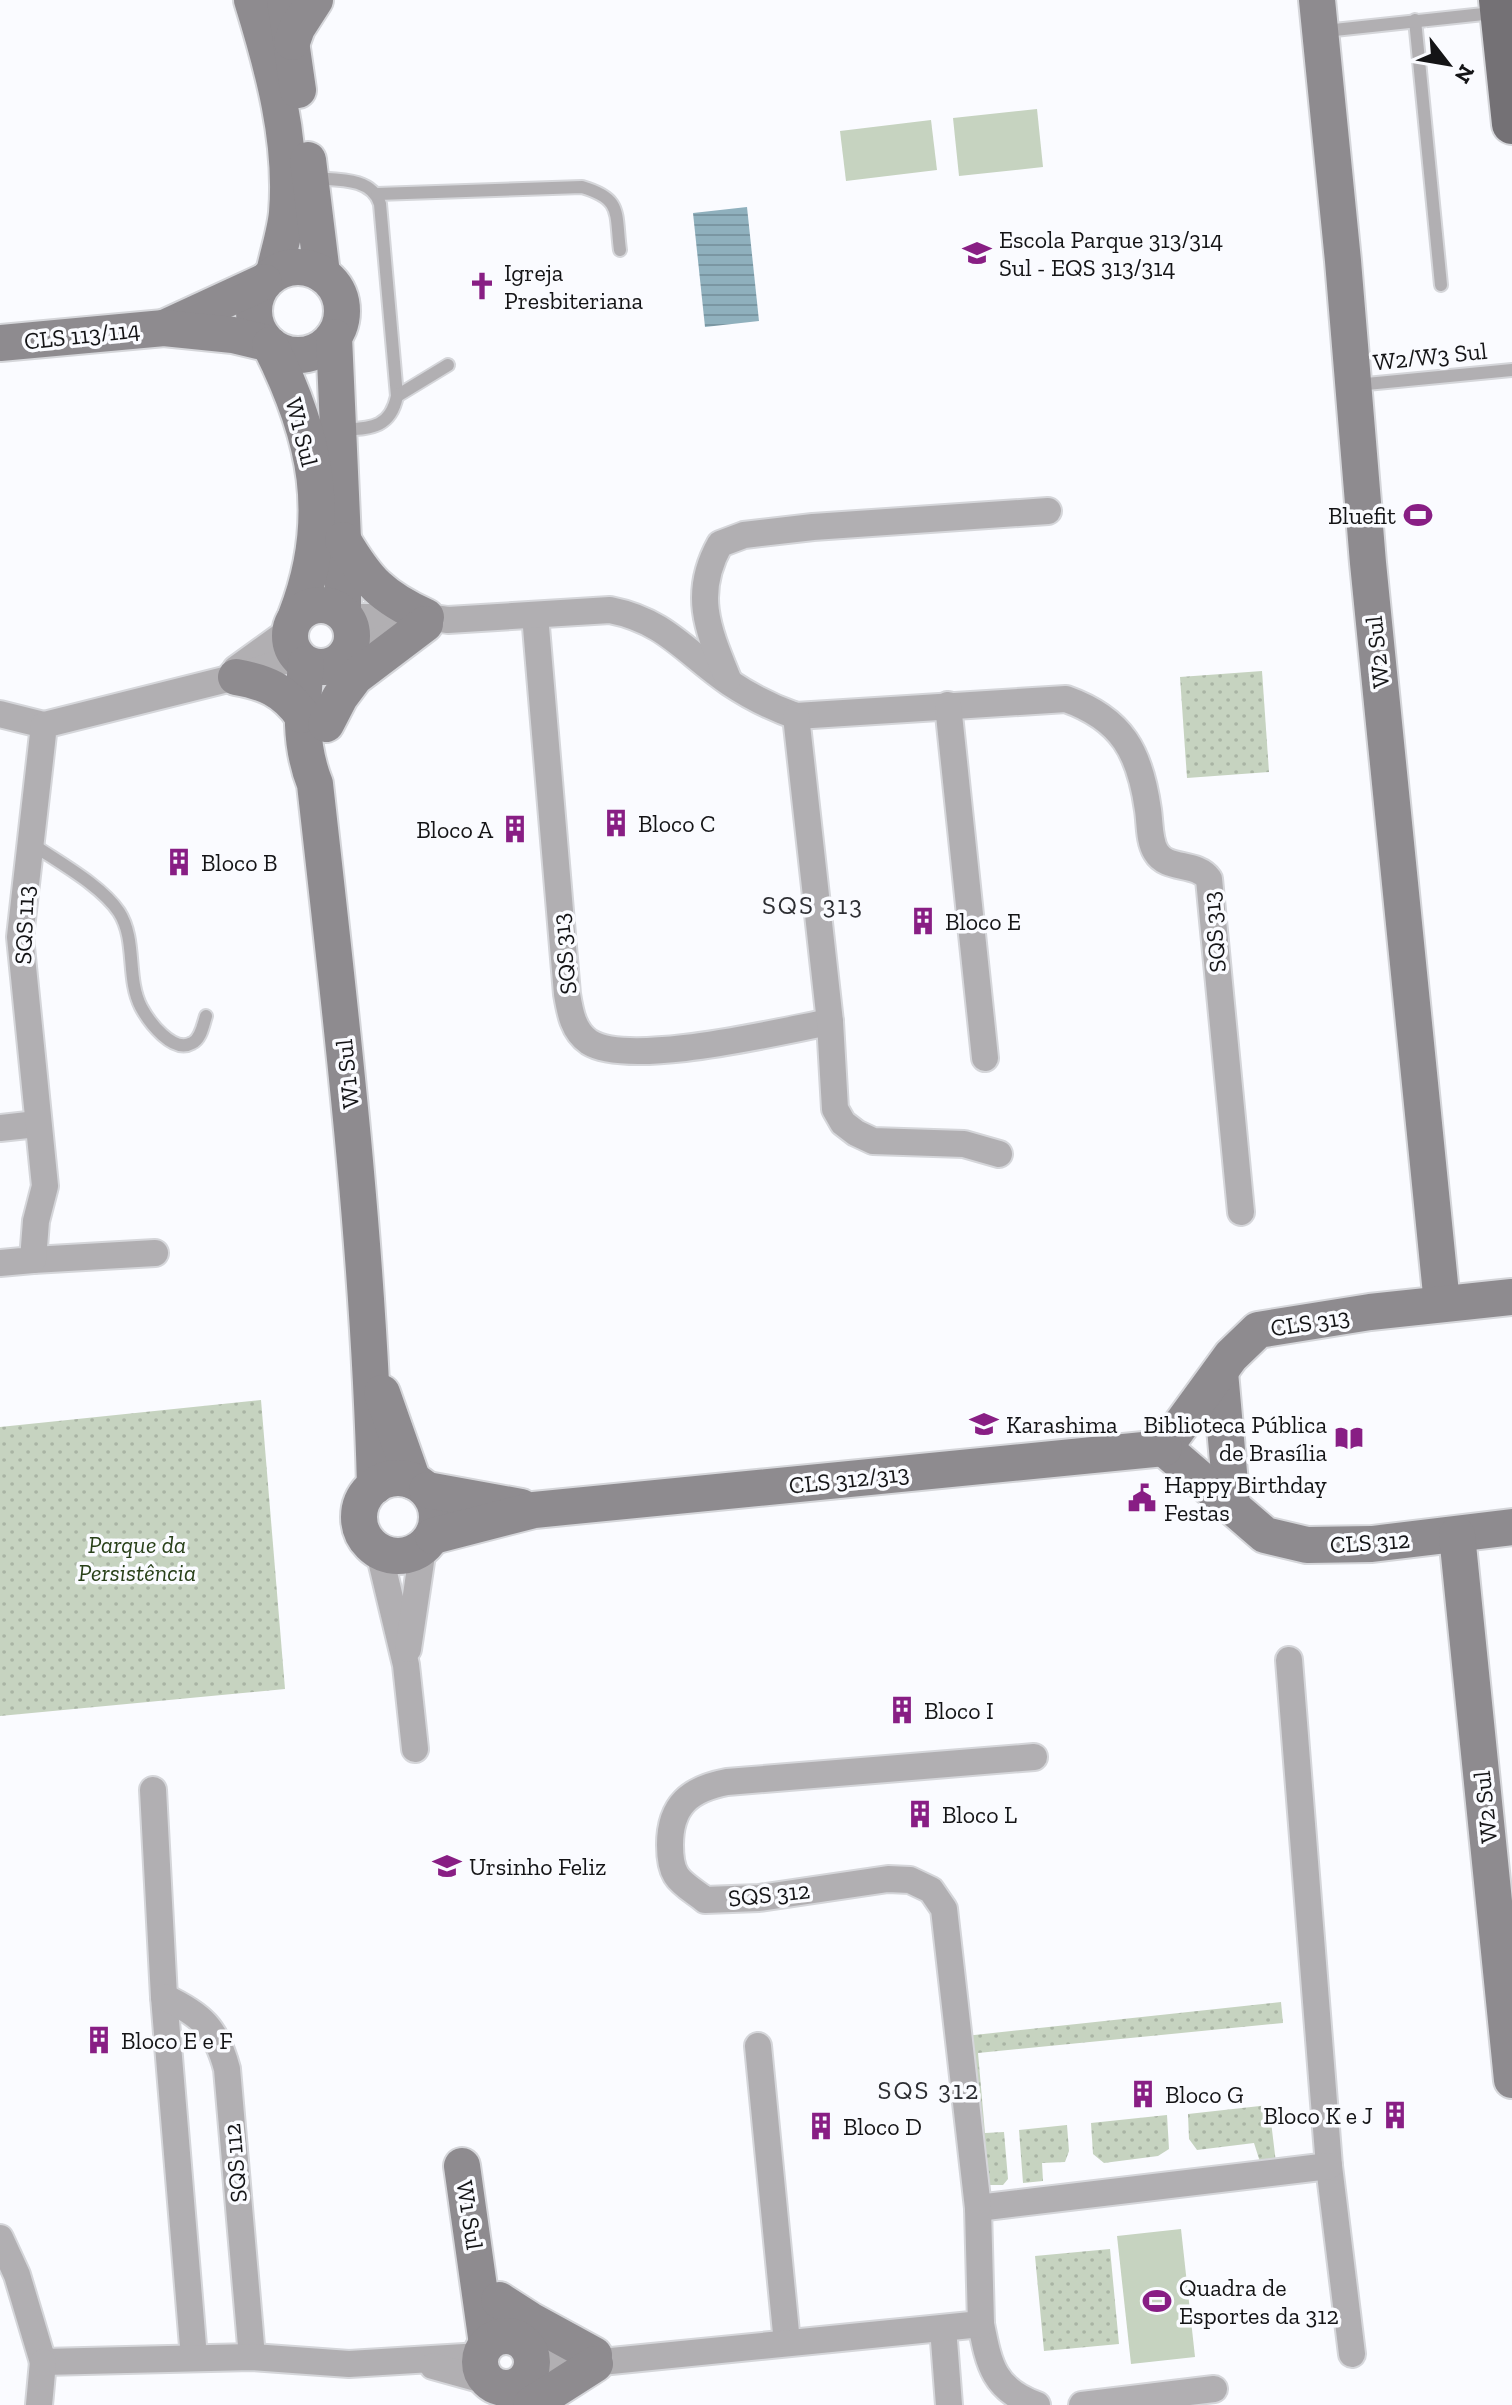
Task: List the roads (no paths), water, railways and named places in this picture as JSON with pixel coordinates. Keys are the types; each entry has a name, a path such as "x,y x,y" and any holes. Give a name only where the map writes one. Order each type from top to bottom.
{"main road":[{"path":"1500,6 1512,124"}],"street":[{"path":"252,0 274,76 289,187 287,218 269,278 254,302 255,324 268,344 286,354 303,355 320,349 334,337 341,321 342,303 335,286 322,274 307,267 290,267 269,278"},
{"path":"285,0 322,274"},
{"path":"292,42 315,0"},
{"name":"W2 Sul","path":"1319,16 1369,578 1442,1304"},
{"name":"CLS 113/114","path":"164,328 269,278"},
{"name":"CLS 113/114","path":"0,343 164,328 233,335 268,344"},
{"name":"W1 Sul","path":"334,337 343,540 320,639 314,720 321,764 315,784 347,1076 372,1365 375,1486"},
{"name":"W1 Sul","path":"268,344 293,392 307,434 316,490 312,566 320,639"},
{"path":"729,682 710,637 704,613 707,572 720,544 744,535 813,527 1048,511"},
{"path":"230,677 271,686 314,720 340,697 355,677 430,620 400,606 380,590 363,574 343,540"},
{"name":"SQS 313","path":"320,639 430,620 610,610 636,615 654,624 729,682 770,707 796,716 1066,699 1107,718 1119,730 1135,758 1145,787 1154,850 1165,861 1200,870 1207,876 1241,1212"},
{"name":"SQS 313","path":"535,615 567,994 573,1023 579,1033 610,1050 651,1050 701,1047 830,1022"},
{"path":"0,714 44,725 230,677 320,639"},
{"path":"948,705 985,1058"},
{"path":"796,716 830,1022 835,1109 843,1123 873,1141 964,1144 999,1154"},
{"name":"SQS 113","path":"33,1260 36,1221 45,1186 20,937 44,725"},
{"path":"0,1128 37,1124"},
{"path":"0,1263 155,1253"},
{"name":"CLS 313","path":"1164,1448 1231,1356 1258,1330 1512,1297"},
{"name":"W1 Sul","path":"372,1365 420,1485"},
{"path":"1220,1372 1232,1506"},
{"name":"CLS 312/313","path":"428,1542 534,1510 1164,1448"},
{"name":"CLS 312","path":"1164,1448 1265,1535 1307,1545 1372,1544 1512,1527"},
{"path":"406,1665 428,1542 438,1520 435,1504 420,1485 400,1478 375,1486 364,1498 359,1512 360,1528 367,1542 379,1552 393,1557 409,1555 428,1542"},
{"name":"CLS 312/313","path":"420,1485 534,1510"},
{"name":"W2 Sul","path":"1457,1535 1512,2080"},
{"path":"379,1552 406,1665 415,1749"},
{"path":"1289,1660 1329,2166 1352,2354"},
{"name":"SQS 312","path":"1034,1757 708,1786 693,1792 678,1808 670,1830 670,1856 677,1876 705,1900 759,1898 888,1879 910,1880 931,1890 944,1909 978,2208 981,2324 989,2366 1004,2387 1037,2405"},
{"path":"153,1790 164,1997 194,2358"},
{"name":"SQS 112","path":"164,1997 189,2009 209,2026 220,2045 227,2069 252,2357"},
{"path":"758,2046 787,2343"},
{"name":"W1 Sul","path":"462,2166 477,2264 510,2374"},
{"path":"978,2208 1329,2166"},
{"path":"0,2238 17,2275 43,2362 39,2405"},
{"name":"W1 Sul","path":"477,2264 499,2300 510,2374"},
{"path":"499,2300 602,2359"},
{"path":"43,2362 252,2357 349,2364 418,2361 510,2374 602,2359 981,2324"},
{"path":"943,2328 949,2405"},
{"path":"510,2374 602,2359"},
{"path":"1082,2405 1214,2389"}],"lane":[{"path":"1319,16 1415,20 1500,6"},
{"path":"1415,20 1441,285"},
{"path":"310,178 368,186 377,194 380,204 397,396 394,409 385,421 372,427 337,431"},
{"path":"377,194 582,187 603,193 614,204 620,250"},
{"path":"397,396 448,365"},
{"name":"W2/W3 Sul","path":"1352,385 1512,370"},
{"path":"29,842 112,902 128,933 141,1007 163,1034 181,1045 192,1044 199,1037 206,1016"}],"water":[{"path":"747,207 759,321 705,327 693,213"}],"place":[{"name":"Escola Parque 313/314 Sul - EQS 313/314","path":"977,253"},
{"name":"Igreja Presbiteriana","path":"482,286"},
{"name":"Bluefit","path":"1418,515"},
{"name":"Bloco C","path":"616,823"},
{"name":"Bloco A","path":"515,829"},
{"name":"Bloco B","path":"179,862"},
{"name":"Bloco E","path":"923,921"},
{"name":"Karashima","path":"984,1424"},
{"name":"Biblioteca Pública de Brasília","path":"1349,1438"},
{"name":"Happy Birthday Festas","path":"1142,1498"},
{"name":"Bloco I","path":"902,1710"},
{"name":"Bloco L","path":"920,1814"},
{"name":"Ursinho Feliz","path":"447,1866"},
{"name":"Bloco E e F","path":"99,2040"},
{"name":"Bloco G","path":"1143,2094"},
{"name":"Bloco K e J","path":"1395,2115"},
{"name":"Bloco D","path":"821,2126"},
{"name":"Quadra de Esportes da 312","path":"1157,2301"}],"district":[{"name":"SQS 313","path":"813,905"},
{"name":"SQS 312","path":"929,2090"}],"park label":[{"name":"Parque da Persistência","path":"137,1558"}]}
